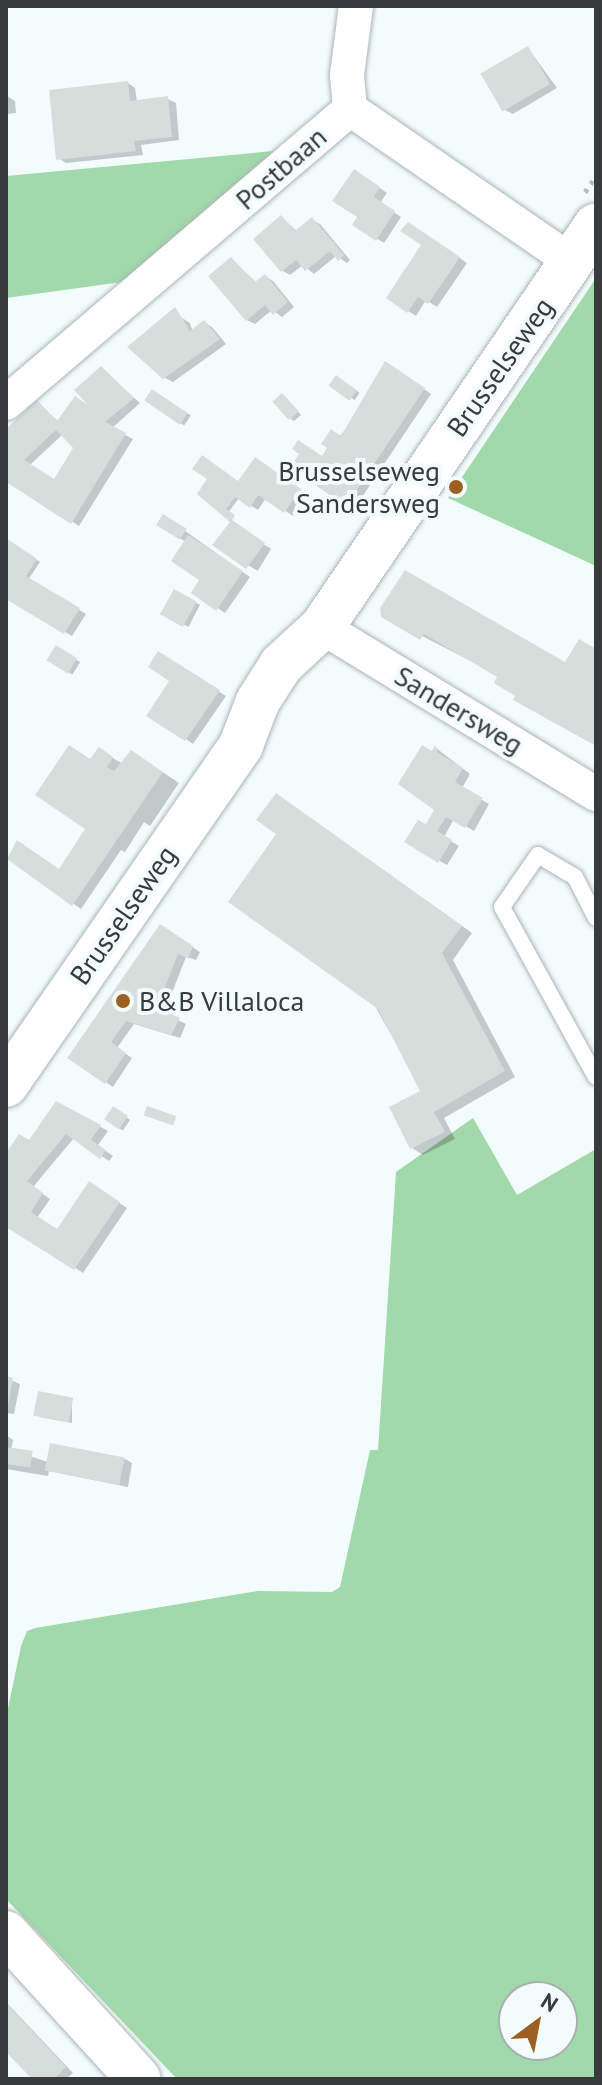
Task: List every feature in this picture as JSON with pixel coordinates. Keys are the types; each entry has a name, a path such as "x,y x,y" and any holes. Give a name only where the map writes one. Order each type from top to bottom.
{"street":[{"path":"350,109 347,75 356,6"},
{"name":"Postbaan","path":"6,403 350,109 573,262"},
{"name":"Brusselseweg","path":"6,1085 241,745 258,701 281,665 322,627 596,225"},
{"name":"Sandersweg","path":"322,627 596,794"},
{"path":"6,1933 139,2079"}],"lane":[{"path":"596,918 575,877 538,855 502,907 596,1077"}],"green space":[{"path":"274,151 122,282 6,298 6,176"},
{"path":"596,278 596,566 448,498"},
{"path":"473,1118 517,1195 596,1149 596,2079 177,2079 6,1899 6,1718 27,1631 258,1591 332,1592 340,1587 370,1450 378,1450 396,1172"}],"building":[{"path":"528,46 550,84 502,112 480,74"},
{"path":"128,81 130,101 168,96 172,137 134,141 136,151 56,160 49,90"},
{"path":"354,169 380,187 374,197 395,211 376,241 352,225 357,217 332,201"},
{"path":"281,215 295,231 312,217 344,255 338,261 330,251 305,271 296,260 281,272 253,239"},
{"path":"408,222 460,257 428,304 418,297 407,313 386,298 421,245 400,231"},
{"path":"231,257 255,282 265,274 288,302 273,315 265,305 246,321 208,276"},
{"path":"175,307 190,331 204,320 220,339 163,379 127,347"},
{"path":"385,361 425,388 346,506 290,468 299,454 292,449 298,440 322,456 327,448 321,444 331,429 341,436"},
{"path":"101,366 134,398 105,422 126,433 71,524 6,482 6,429 37,400 57,421 75,396 88,405 74,390","holes":["56,430 73,448 54,479 24,460"]},
{"path":"336,375 357,390 349,401 328,386"},
{"path":"152,389 188,413 180,425 144,401"},
{"path":"282,393 299,412 289,420 272,402"},
{"path":"202,455 238,481 255,457 301,489 284,513 258,495 250,508 235,497 226,509 235,515 232,520 265,543 246,569 212,545 230,522 197,494 207,479 192,469"},
{"path":"163,514 187,529 180,540 156,525"},
{"path":"188,535 243,571 216,611 191,593 199,580 171,561"},
{"path":"6,538 37,559 26,576 80,608 64,634 6,599"},
{"path":"405,570 565,662 579,639 596,649 596,746 513,700 515,696 494,683 497,677 424,634 420,640 381,617 380,608"},
{"path":"174,589 197,602 183,627 160,614"},
{"path":"56,645 77,658 68,674 46,660"},
{"path":"158,651 220,690 185,741 146,716 169,681 148,667"},
{"path":"69,745 90,759 99,747 113,757 107,767 114,771 131,750 163,772 72,906 7,859 17,840 59,869 85,829 35,795"},
{"path":"422,745 432,751 435,745 438,753 463,768 455,782 483,798 465,828 446,817 437,831 452,840 438,863 404,842 418,820 426,824 434,810 398,784"},
{"path":"276,793 462,926 442,953 505,1071 434,1112 445,1132 410,1149 389,1107 420,1091 378,1009 228,902 276,834 256,820"},
{"path":"160,924 193,946 188,958 178,954 157,1007 180,1018 171,1035 126,1021 111,1042 126,1053 105,1084 67,1058"},
{"path":"56,1101 101,1125 91,1140 106,1150 100,1159 66,1134 27,1181 43,1193 31,1212 57,1229 89,1181 120,1202 74,1270 6,1227 6,1153 19,1134 29,1140"},
{"path":"113,1106 128,1116 119,1129 104,1119"},
{"path":"147,1106 176,1116 173,1126 144,1115"},
{"path":"6,1376 13,1378 8,1407 6,1407"},
{"path":"38,1391 73,1398 69,1422 33,1416"},
{"path":"50,1443 125,1458 119,1485 45,1470"},
{"path":"6,1447 33,1451 30,1468 6,1464"},
{"path":"6,2003 66,2067 54,2079 32,2079 6,2052"}],"place":[{"name":"Brusselseweg Sandersweg","path":"456,487"},
{"name":"B&B Villaloca","path":"123,1001"}]}
